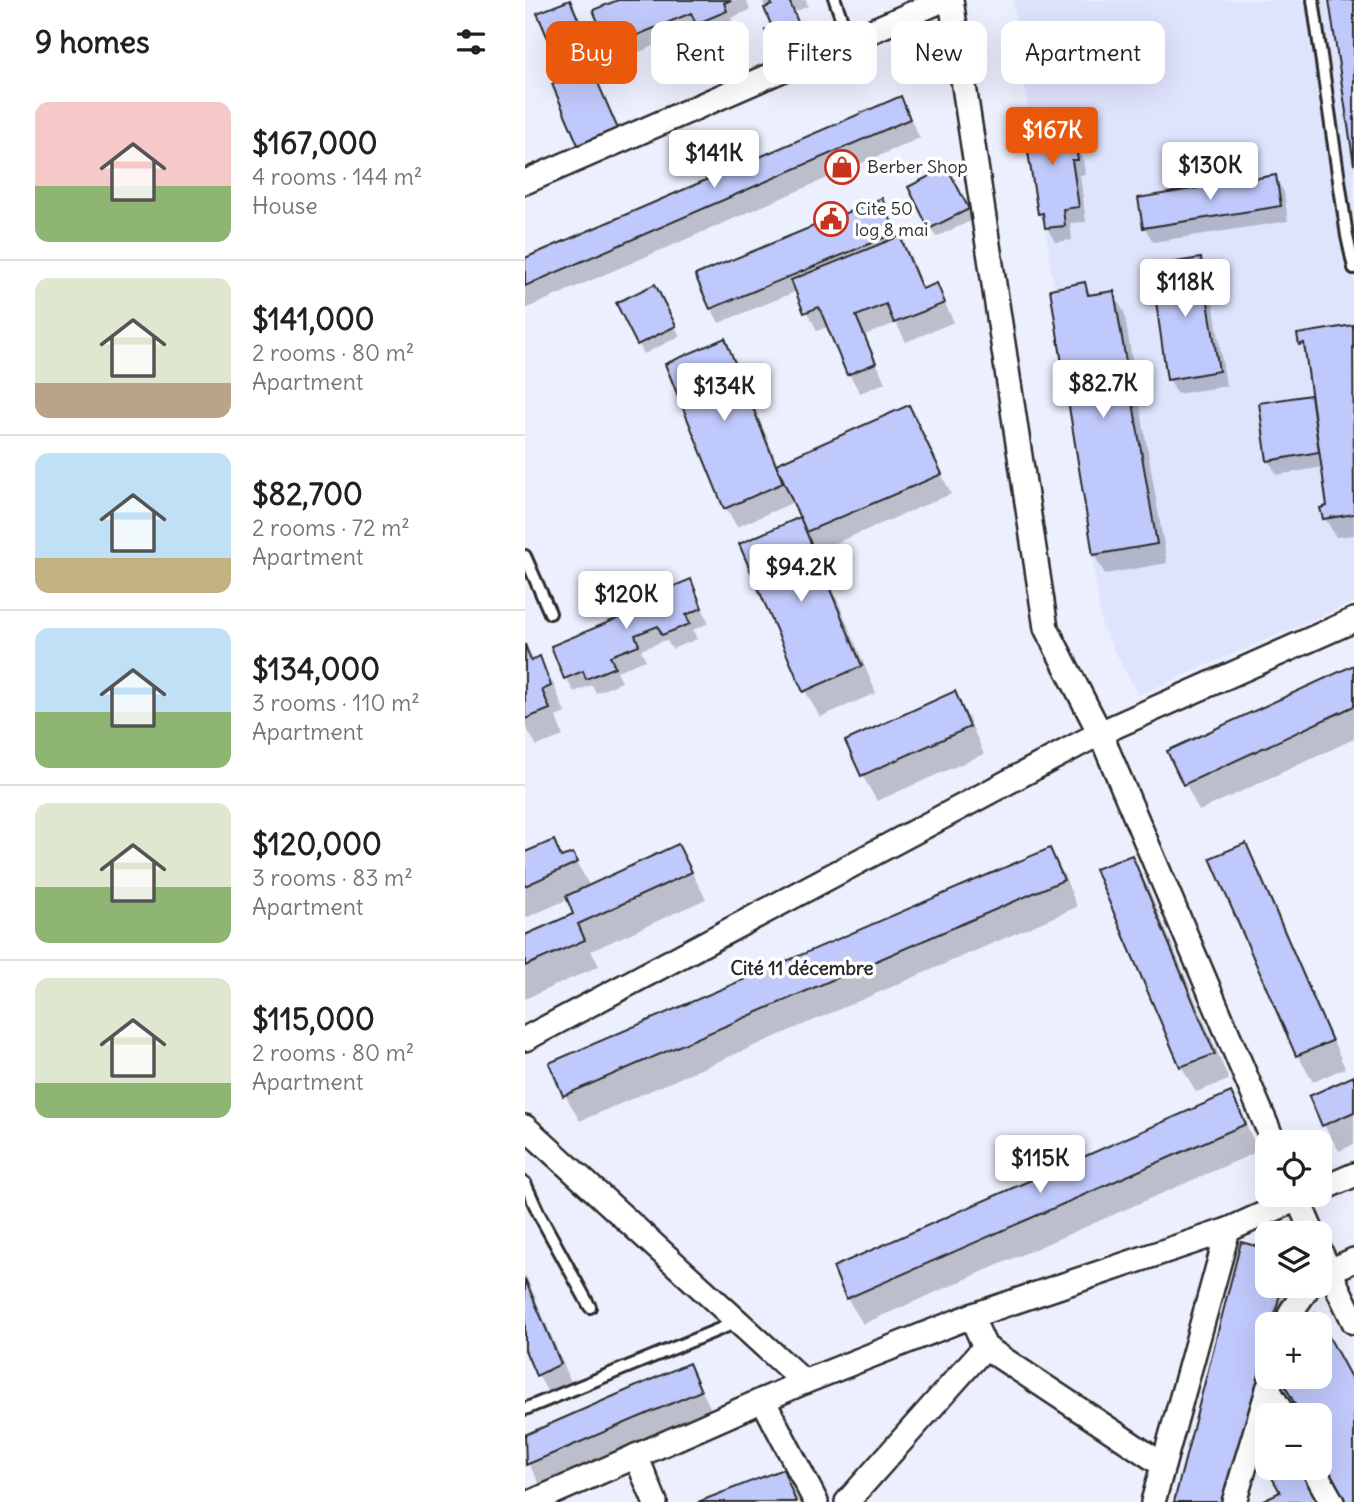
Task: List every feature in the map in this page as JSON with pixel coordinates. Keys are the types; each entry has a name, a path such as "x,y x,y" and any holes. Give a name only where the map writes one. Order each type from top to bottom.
{"street":[{"path":"877,29 943,0"},
{"path":"951,0 1046,628 1100,733 1268,1130"},
{"path":"525,181 763,78"},
{"path":"525,1040 1100,733 1354,620"},
{"path":"525,1126 804,1382"},
{"path":"1332,1184 1354,1175"},
{"path":"532,1502 804,1382 971,1316 1228,1230 1278,1207"},
{"path":"1153,1502 1228,1230"},
{"path":"1332,1270 1354,1260"},
{"path":"1332,1275 1354,1279"},
{"path":"1332,1286 1354,1322"},
{"path":"971,1316 985,1348 1163,1465"},
{"path":"847,1502 985,1348"},
{"path":"1234,1502 1268,1389"},
{"path":"763,1400 816,1502"},
{"path":"636,1456 655,1502"},
{"path":"1320,1480 1332,1502"}],"lane":[{"path":"835,0 842,21"},
{"path":"1313,0 1354,268"},
{"path":"525,556 550,613"},
{"path":"525,1184 590,1307"},
{"path":"525,1409 737,1322"}],"shaded area":[{"path":"1013,0 1354,0 1354,602 1138,695 1102,627 1025,84 1165,84 1165,21 1016,21"}],"building":[{"path":"570,0 579,21 546,21 546,34 537,13"},
{"path":"618,0 731,0 724,3 727,11 703,21 695,21 691,13 671,21 651,21 651,29 637,35 637,21 597,21 593,10"},
{"path":"770,0 789,0 797,21 769,21 764,8 772,5"},
{"path":"1329,0 1354,0 1354,165"},
{"path":"552,84 598,84 621,136 581,152"},
{"path":"901,96 910,119 525,286 525,258"},
{"path":"1065,114 1070,142 1075,142 1078,160 1072,160 1079,207 1063,209 1065,226 1045,228 1043,213 1038,214 1023,121"},
{"path":"947,167 969,209 929,229 908,187"},
{"path":"1276,175 1281,206 1143,228 1138,198"},
{"path":"882,198 896,233 710,309 695,275"},
{"path":"900,236 922,289 937,283 945,303 894,323 886,304 856,316 876,363 847,375 819,307 804,313 791,280"},
{"path":"1201,258 1219,371 1167,380 1151,266"},
{"path":"1085,282 1088,295 1114,291 1157,544 1093,555 1050,289"},
{"path":"655,284 676,326 637,345 616,303"},
{"path":"1353,325 1354,514 1323,519 1320,508 1327,506 1304,343 1299,345 1297,334"},
{"path":"725,338 783,483 724,509 665,364"},
{"path":"1311,395 1319,452 1267,461 1259,403"},
{"path":"909,405 942,474 806,532 776,464"},
{"path":"800,517 862,666 803,692 739,544"},
{"path":"691,579 702,608 686,615 690,624 662,635 658,626 635,635 639,645 610,656 615,667 586,679 583,671 564,679 551,646 626,615 623,607"},
{"path":"525,644 531,661 540,656 551,686 542,690 550,709 525,719"},
{"path":"1354,665 1354,706 1183,785 1167,751"},
{"path":"955,691 970,727 861,776 845,741"},
{"path":"554,840 561,857 573,853 578,862 525,886 525,852"},
{"path":"1246,843 1332,1041 1296,1056 1210,858"},
{"path":"678,844 692,872 578,924 585,940 525,966 525,935 573,914 566,896"},
{"path":"1050,848 1064,880 563,1096 549,1063"},
{"path":"1132,855 1215,1054 1180,1067 1095,869"},
{"path":"1354,1076 1354,1112 1322,1126 1309,1096"},
{"path":"1231,1092 1246,1124 846,1299 833,1267"},
{"path":"1241,1242 1255,1246 1255,1298 1279,1298 1275,1312 1255,1312 1255,1389 1226,1502 1174,1502"},
{"path":"525,1279 561,1364 536,1376 525,1350"},
{"path":"1332,1342 1354,1383 1354,1502 1344,1502 1332,1478 1332,1403 1294,1403 1287,1389 1332,1389"},
{"path":"689,1363 701,1391 526,1465 525,1435"},
{"path":"783,1469 796,1502 698,1502"},
{"path":"1273,1480 1313,1480 1325,1502 1259,1502 1280,1492"}],"place":[{"name":"Berber Shop","path":"842,167"},
{"name":"Cite 50 log 8 mai","path":"831,219"}],"district":[{"name":"Cité 11 décembre","path":"802,968"}]}
